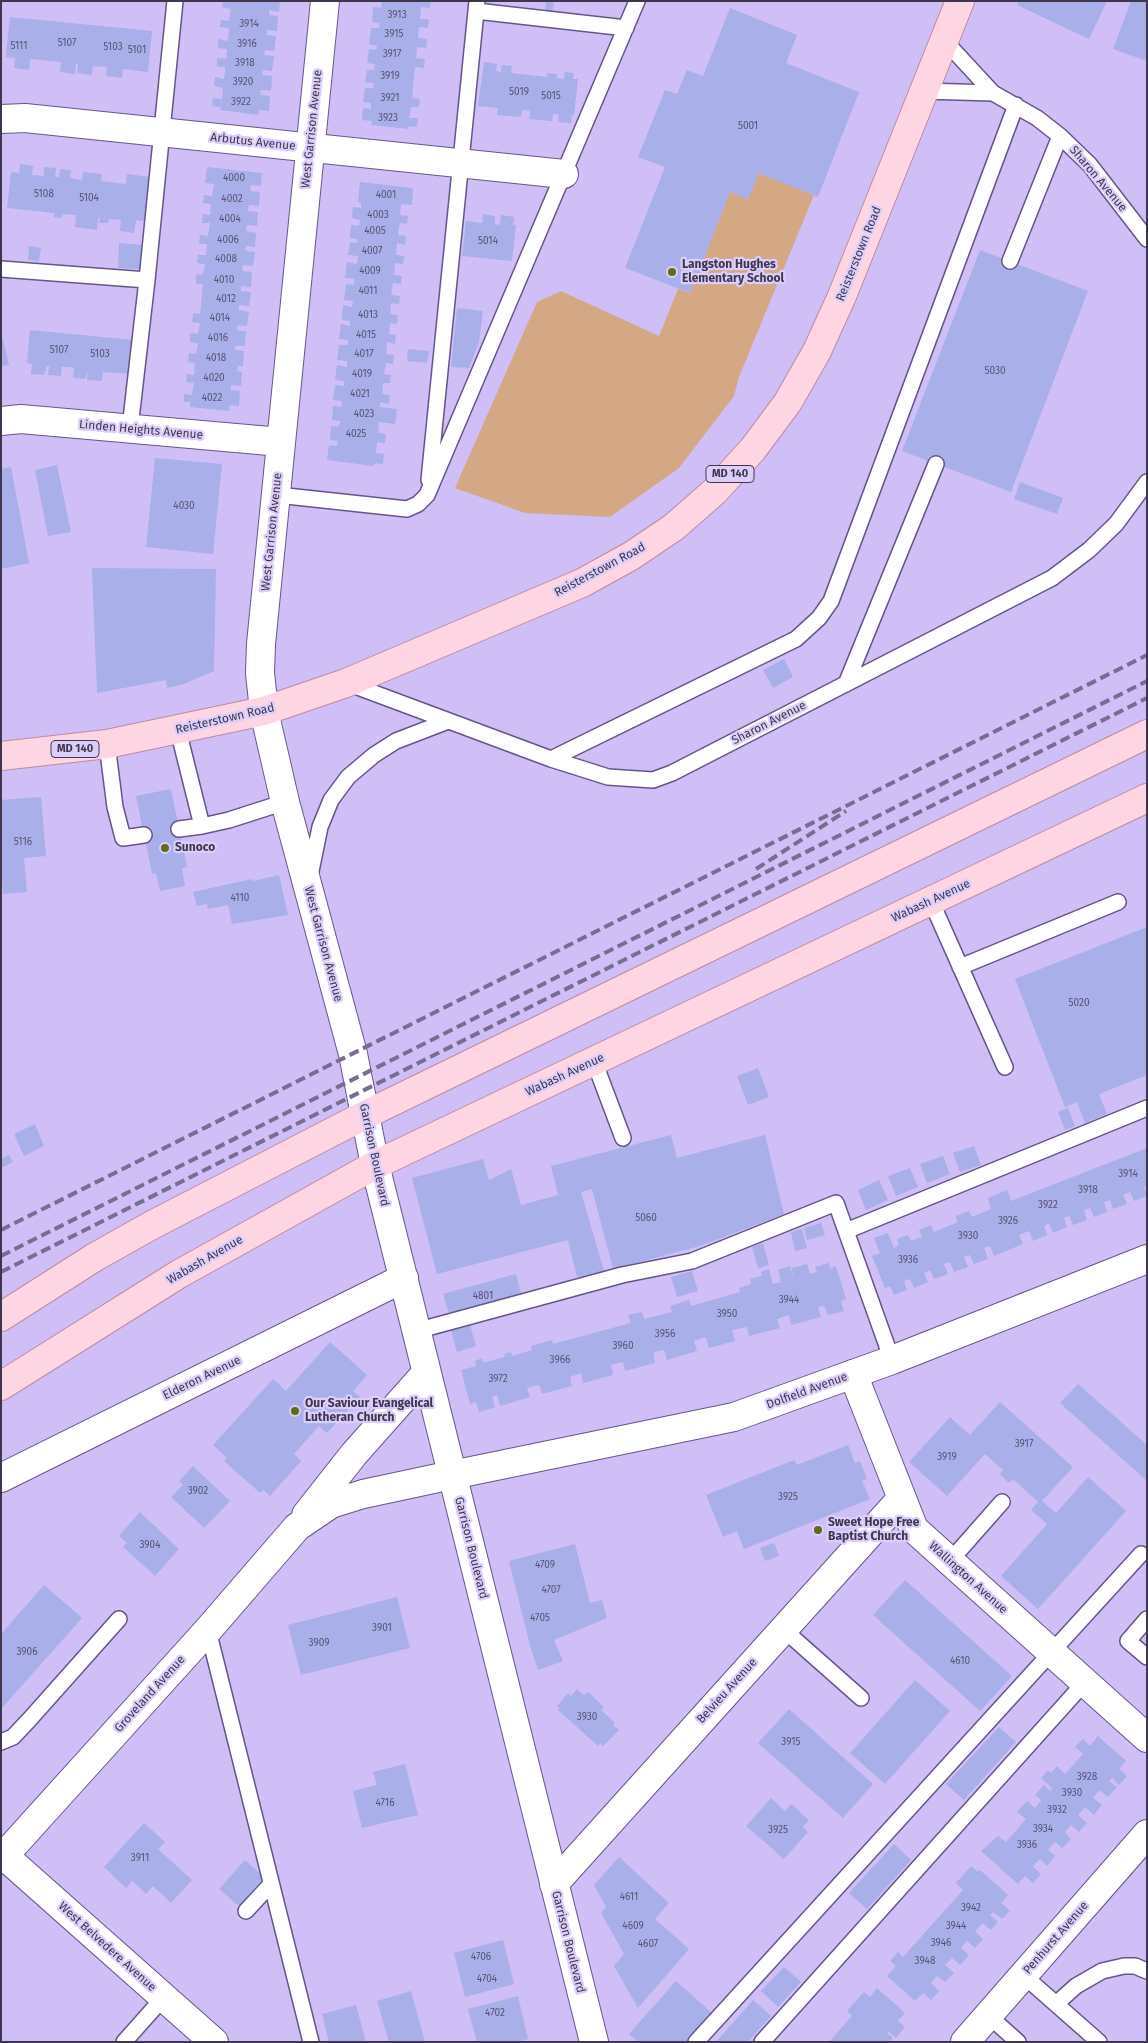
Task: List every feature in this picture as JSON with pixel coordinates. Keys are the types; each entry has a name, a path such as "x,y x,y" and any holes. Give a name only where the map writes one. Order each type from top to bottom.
{"main road":[{"name":"Reisterstown Road","path":"1,756 107,744 264,711 346,683 582,582 631,556 674,527 715,491 753,449 788,402 817,351 842,296 960,1"},
{"path":"1,1316 95,1257 152,1225 365,1115 1147,734"},
{"name":"Wabash Avenue","path":"1,1386 179,1274 375,1165 1147,798"}],"street":[{"name":"West Garrison Avenue","path":"325,1 261,644 260,672 264,711 285,802 353,1054"},
{"name":"Arbutus Avenue","path":"1,119 25,118 564,174"},
{"name":"Linden Heights Avenue","path":"1,422 22,419 281,442"},
{"name":"Garrison Boulevard","path":"353,1054 375,1165 594,2042"},
{"name":"Dolfield Avenue","path":"452,1474 734,1417 892,1360 1147,1259"},
{"name":"Elderon Avenue","path":"1,1478 404,1278"},
{"name":"Groveland Avenue","path":"2,1856 208,1630 297,1527 354,1454 426,1373"},
{"name":"Wallington Avenue","path":"853,1374 914,1529 1147,1738"},
{"name":"Groveland Avenue","path":"297,1527 331,1504 363,1494 452,1474"},
{"name":"Belvieu Avenue","path":"554,1884 901,1498"},
{"name":"Penhurst Avenue","path":"965,2042 1147,1834"},
{"name":"West Belvedere Avenue","path":"2,1856 214,2042"}],"lane":[{"path":"130,428 175,1"},
{"path":"276,495 407,508 418,504 427,495 637,1"},
{"path":"427,495 477,6 626,28"},
{"name":"Sharon Avenue","path":"944,40 993,93 1037,118 1060,136 1090,165 1147,239"},
{"name":"Sharon Avenue","path":"924,91 993,93"},
{"path":"551,759 796,639 819,618 831,601 1016,105"},
{"path":"1010,261 1060,136"},
{"path":"1,268 147,280"},
{"path":"846,684 936,464"},
{"name":"Sharon Avenue","path":"346,683 551,759 608,777 653,780 672,773 1052,578 1089,550 1116,524 1147,482"},
{"path":"308,887 320,827 331,800 348,777 374,755 396,742 448,721"},
{"path":"178,730 202,826"},
{"path":"107,744 115,807 123,838 144,835"},
{"path":"179,830 229,820 285,802"},
{"path":"931,901 1005,1067"},
{"path":"960,967 1118,902"},
{"path":"594,1061 623,1138"},
{"path":"846,1231 1147,1108"},
{"path":"416,1331 622,1275 692,1260 836,1203 892,1360"},
{"path":"950,1561 1002,1502"},
{"path":"696,2042 875,1848 1051,1651 1066,1639 1141,1554"},
{"path":"1,1742 13,1737 119,1619"},
{"path":"1147,1619 1128,1641 1147,1657"},
{"path":"783,1629 861,1698"},
{"path":"208,1630 311,2042"},
{"path":"762,2042 1085,1682"},
{"path":"246,1911 271,1884"},
{"path":"1056,2004 1076,1986 1102,1971 1124,1966 1135,1966 1147,1971"},
{"path":"1023,1975 1099,2042"},
{"path":"124,2042 164,1997"},
{"path":"988,2016 1018,2042"}],"shaded area":[{"path":"759,173 814,195 739,377 734,396 679,468 610,517 525,513 455,488 537,302 561,291 659,336 678,289 690,293 730,192 748,199"}],"building":[{"path":"223,1 280,1 279,12 269,10 269,15 278,16 277,31 267,30 267,35 276,36 274,51 265,50 264,55 274,56 272,71 263,70 262,75 272,76 271,91 261,90 260,95 270,96 269,111 259,110 259,115 220,110 221,107 212,106 213,98 222,99 223,88 214,86 215,77 224,79 225,71 225,67 217,66 217,58 226,59 227,49 218,48 218,39 228,41 229,31 229,28 220,27 221,20 229,21 231,9 222,7"},
{"path":"382,1 431,1 430,8 421,7 420,19 429,19 428,28 419,27 418,38 427,39 426,48 417,47 416,58 425,59 424,68 415,67 412,98 420,99 419,107 411,107 409,118 418,118 417,127 409,126 408,129 371,125 372,121 362,120 363,108 371,109 371,103 363,102 365,88 373,88 374,83 365,82 367,70 374,70 375,66 375,64 367,63 369,49 376,50 377,46 369,44 371,28 379,28 380,23 372,22 373,7 381,8"},
{"path":"546,1 554,1 552,13 545,12"},
{"path":"1019,1 1107,1 1089,39 1017,5"},
{"path":"1131,1 1147,1 1147,61 1113,49"},
{"path":"730,8 797,35 786,63 859,92 818,197 759,173 748,199 730,192 690,293 625,268 665,167 638,157 665,90 677,94 687,70 703,76"},
{"path":"10,17 152,31 148,72 123,69 122,78 106,76 107,67 93,66 92,75 77,73 78,64 76,64 75,74 60,72 61,62 30,59 29,70 14,68 15,58 6,57"},
{"path":"484,62 497,64 496,71 501,72 502,65 512,66 511,73 547,77 547,73 557,74 557,78 564,79 565,72 574,73 573,79 578,79 574,115 572,115 571,123 558,122 559,114 553,114 552,121 529,119 530,111 522,110 521,117 497,115 498,108 478,106"},
{"path":"20,164 33,166 32,175 44,176 44,167 56,168 55,177 59,177 60,169 71,170 70,178 82,180 83,172 102,174 101,181 126,184 127,174 150,177 145,221 136,220 134,233 120,231 121,220 109,219 108,223 99,223 100,218 98,218 97,230 75,227 76,215 63,214 62,218 54,217 54,213 7,208 11,172 19,173"},
{"path":"207,167 262,173 261,186 251,185 250,191 260,192 259,206 249,205 248,211 258,212 257,226 247,225 246,231 256,233 255,247 246,246 245,251 255,252 253,266 243,265 242,271 252,272 251,287 241,286 241,291 251,292 249,306 239,305 239,310 249,312 247,326 238,325 237,331 246,331 245,346 235,346 235,350 244,351 243,366 238,366 237,371 242,372 241,386 231,385 231,390 240,391 239,406 230,405 229,411 190,407 190,402 184,402 184,394 192,395 194,383 186,382 187,374 194,375 195,363 188,362 189,353 196,354 198,343 190,342 190,333 198,334 200,323 192,322 193,313 200,314 203,284 196,284 196,274 203,275 205,264 197,263 198,255 206,255 207,244 199,244 200,235 208,236 210,223 202,223 203,214 210,215 211,204 203,203 204,195 212,196 214,184 205,183"},
{"path":"360,182 413,188 412,205 401,204 400,215 408,216 407,224 400,223 398,235 406,236 405,245 397,243 396,255 404,256 403,264 395,263 394,275 402,276 401,284 393,283 391,295 400,296 399,304 391,303 390,314 398,315 397,324 390,323 389,334 396,335 395,344 387,342 386,354 394,355 393,364 386,363 384,374 391,375 390,383 383,383 382,394 390,395 389,404 380,402 380,407 397,409 395,424 379,422 378,433 386,434 385,443 377,442 376,453 384,454 383,464 375,463 374,466 327,460 329,445 337,446 338,441 330,440 331,426 339,427 340,421 332,420 333,406 341,407 342,401 333,400 335,385 344,386 344,381 335,380 337,365 347,367 347,361 337,360 339,345 348,345 348,340 339,339 341,324 350,326 350,321 342,320 343,305 352,307 353,301 344,300 346,284 354,285 354,279 345,278 347,262 357,264 358,256 348,255 350,242 357,243 357,239 350,238 351,225 359,226 360,220 352,218 353,207 361,208 361,203 358,202"},
{"path":"483,214 495,216 495,224 500,225 501,215 514,217 513,225 516,225 512,261 462,256 466,221 482,223"},
{"path":"119,243 142,245 140,269 118,268"},
{"path":"29,246 41,248 39,261 28,260"},
{"path":"980,250 1088,291 1011,492 902,451"},
{"path":"457,308 483,311 479,342 469,368 451,367"},
{"path":"30,330 134,340 130,374 103,372 102,381 87,380 88,370 85,379 73,378 74,368 62,367 61,376 48,375 49,366 47,366 44,375 31,374 32,364 27,363"},
{"path":"1,332 9,365 1,366"},
{"path":"408,349 429,351 427,363 407,361"},
{"path":"155,458 222,464 213,554 146,547"},
{"path":"57,465 71,532 48,536 35,470"},
{"path":"11,467 29,563 1,569 1,469"},
{"path":"1020,482 1063,498 1057,514 1014,499"},
{"path":"92,568 216,569 214,671 184,684 167,688 166,680 97,693"},
{"path":"784,659 793,677 773,688 763,670"},
{"name":"Sunoco","path":"171,789 187,867 182,868 185,886 160,891 156,873 152,874 136,796"},
{"path":"41,797 46,856 24,858 27,892 3,894 1,800"},
{"path":"279,875 288,915 232,924 228,905 208,909 207,904 197,906 193,892 252,879 253,881"},
{"path":"1147,927 1147,1075 1099,1094 1107,1114 1085,1123 1077,1102 1065,1107 1015,979"},
{"path":"758,1068 769,1097 748,1105 737,1076"},
{"path":"1068,1108 1075,1126 1065,1130 1058,1112"},
{"path":"35,1124 44,1146 24,1156 14,1134"},
{"path":"671,1135 677,1158 765,1135 784,1214 700,1246 613,1269 592,1189 581,1192 604,1271 577,1277 568,1240 437,1274 412,1178 483,1159 489,1180 511,1169 521,1205 558,1195 551,1166"},
{"path":"974,1146 981,1165 960,1172 953,1153"},
{"path":"1147,1148 1147,1186 1144,1187 1147,1196 1134,1201 1130,1192 1123,1195 1127,1204 1113,1209 1110,1200 1104,1202 1107,1212 1094,1217 1090,1208 1084,1210 1087,1220 1073,1225 1069,1216 1064,1218 1067,1227 1053,1233 1049,1223 1044,1226 1047,1235 1033,1241 1029,1231 1019,1235 1023,1244 994,1256 990,1246 984,1248 988,1259 974,1264 970,1255 964,1257 968,1267 954,1272 950,1262 944,1264 948,1274 934,1279 930,1270 924,1273 928,1282 914,1288 910,1279 904,1281 907,1290 894,1295 890,1286 885,1288 872,1256 880,1253 874,1238 888,1233 894,1248 899,1245 897,1239 908,1235 911,1241 922,1237 919,1230 931,1225 934,1232 958,1222 955,1216 969,1211 972,1217 991,1209 988,1198 1007,1190 1011,1201"},
{"path":"9,1155 13,1162 1,1168 1,1159"},
{"path":"943,1156 950,1174 927,1183 920,1164"},
{"path":"910,1168 918,1187 896,1196 888,1176"},
{"path":"879,1180 888,1200 866,1210 858,1190"},
{"path":"821,1223 825,1235 807,1240 804,1228"},
{"path":"802,1229 807,1248 795,1251 791,1232"},
{"path":"763,1243 769,1265 758,1268 752,1247"},
{"path":"829,1263 830,1269 836,1266 846,1299 841,1301 844,1311 828,1315 824,1306 818,1307 821,1317 791,1325 789,1315 777,1319 780,1328 749,1336 747,1327 732,1330 735,1341 709,1348 706,1337 694,1341 697,1351 667,1360 664,1350 658,1351 653,1353 655,1363 625,1371 623,1362 611,1365 613,1375 583,1383 581,1373 570,1377 572,1386 542,1394 539,1385 534,1386 527,1388 530,1397 500,1406 497,1395 492,1397 495,1407 479,1412 476,1402 470,1404 461,1370 476,1366 475,1361 482,1358 483,1363 505,1357 504,1354 511,1352 512,1356 532,1350 531,1346 552,1340 553,1344 631,1323 628,1315 642,1312 644,1319 672,1312 670,1306 689,1300 691,1306 740,1292 739,1288 751,1284 750,1279 762,1276 761,1272 769,1269 773,1284 781,1282 778,1270 790,1266 793,1278 792,1268 807,1264 810,1274 817,1272 815,1267"},
{"path":"692,1271 698,1291 677,1297 671,1277"},
{"path":"516,1274 522,1297 450,1317 443,1294"},
{"path":"470,1325 476,1346 457,1352 451,1330"},
{"name":"Our Saviour Evangelical Lutheran Church","path":"330,1342 367,1375 353,1391 360,1397 327,1433 319,1426 294,1454 301,1461 270,1496 263,1490 260,1493 224,1461 227,1458 213,1445 273,1379 286,1391"},
{"path":"1078,1384 1147,1445 1147,1481 1060,1403"},
{"path":"1000,1402 1073,1467 1042,1501 1056,1513 1088,1477 1126,1511 1038,1609 1001,1576 1047,1524 1031,1510 1038,1502 1013,1479 1009,1483 1000,1474 1003,1470 985,1454 947,1496 909,1462 950,1417 970,1435"},
{"path":"848,1445 855,1463 860,1461 867,1479 862,1481 870,1499 744,1549 737,1531 723,1537 706,1495 794,1460 797,1465"},
{"path":"193,1466 230,1501 204,1528 171,1497 183,1485 179,1481"},
{"path":"140,1512 179,1549 155,1576 123,1547 127,1543 119,1536"},
{"path":"774,1543 779,1556 765,1561 760,1548"},
{"path":"575,1544 590,1603 602,1600 607,1618 554,1640 563,1661 538,1670 509,1561"},
{"path":"905,1580 1012,1676 980,1711 873,1615"},
{"path":"44,1585 82,1618 1,1709 1,1634"},
{"path":"397,1597 410,1648 301,1675 288,1625"},
{"path":"915,1680 950,1711 885,1784 850,1753"},
{"path":"577,1689 584,1695 588,1692 604,1707 601,1710 615,1723 613,1725 619,1730 603,1746 600,1743 598,1746 558,1710 560,1708 557,1706 568,1693 571,1696"},
{"path":"789,1709 873,1784 843,1818 758,1743"},
{"path":"999,1727 1016,1742 964,1800 946,1784"},
{"path":"1098,1736 1126,1761 1119,1769 1127,1776 1119,1785 1112,1778 1109,1781 1117,1787 1108,1797 1099,1790 1093,1798 1102,1805 1094,1815 1085,1807 1078,1815 1087,1823 1079,1832 1071,1825 1065,1832 1071,1839 1062,1848 1055,1842 1048,1850 1055,1856 1047,1866 1040,1859 1034,1865 1033,1867 1041,1874 1033,1883 1025,1876 1018,1884 981,1851 998,1836 1006,1842 1026,1819 1017,1812 1027,1801 1035,1808 1041,1800 1035,1795 1044,1785 1050,1791 1052,1788 1041,1778 1048,1770 1051,1773 1057,1766 1065,1774 1083,1754 1075,1747 1083,1739 1090,1746"},
{"path":"405,1764 418,1815 362,1828 353,1791 377,1785 373,1772"},
{"path":"771,1798 785,1811 791,1804 809,1820 803,1827 808,1832 784,1859 746,1826"},
{"path":"144,1823 165,1842 158,1849 192,1880 171,1903 153,1886 146,1894 132,1881 126,1888 104,1867"},
{"path":"894,1844 911,1860 867,1909 849,1893"},
{"path":"619,1857 669,1903 655,1919 689,1949 638,2008 614,1966 624,1954 601,1913 606,1907 594,1885"},
{"path":"245,1860 264,1877 239,1906 219,1889"},
{"path":"971,1866 978,1872 980,1870 1008,1895 1001,1903 1010,1911 1002,1919 993,1912 990,1915 998,1922 991,1930 983,1923 975,1931 983,1939 975,1948 967,1941 961,1948 969,1955 960,1965 952,1958 945,1965 954,1973 945,1982 937,1976 931,1983 939,1991 931,2000 923,1993 915,2001 887,1976 896,1966 890,1961 898,1952 903,1957 963,1890 956,1883"},
{"path":"503,1940 514,1984 465,1997 454,1953"},
{"path":"784,1967 801,1982 778,2007 761,1991"},
{"path":"676,1981 712,2013 686,2042 638,2042 629,2034"},
{"path":"877,1988 905,2013 898,2021 905,2027 896,2038 888,2031 887,2033 893,2038 890,2042 829,2042 852,2016 847,2011 855,2002 864,1992 870,1997"},
{"path":"411,1991 425,2042 389,2042 377,2001"},
{"path":"518,1996 528,2039 518,2042 477,2042 468,2009"},
{"path":"753,2000 771,2016 748,2042 716,2042"},
{"path":"356,2005 366,2042 329,2042 322,2014"}],"railway":[{"path":"1,1230 1147,655"},
{"path":"1,1256 1147,681"},
{"path":"1,1272 1147,698"},
{"path":"756,869 846,811"}],"place":[{"name":"Langston Hughes Elementary School","path":"672,272"},
{"name":"Sunoco","path":"165,848"},
{"name":"Our Saviour Evangelical Lutheran Church","path":"295,1411"},
{"name":"Sweet Hope Free Baptist Church","path":"818,1530"}]}
